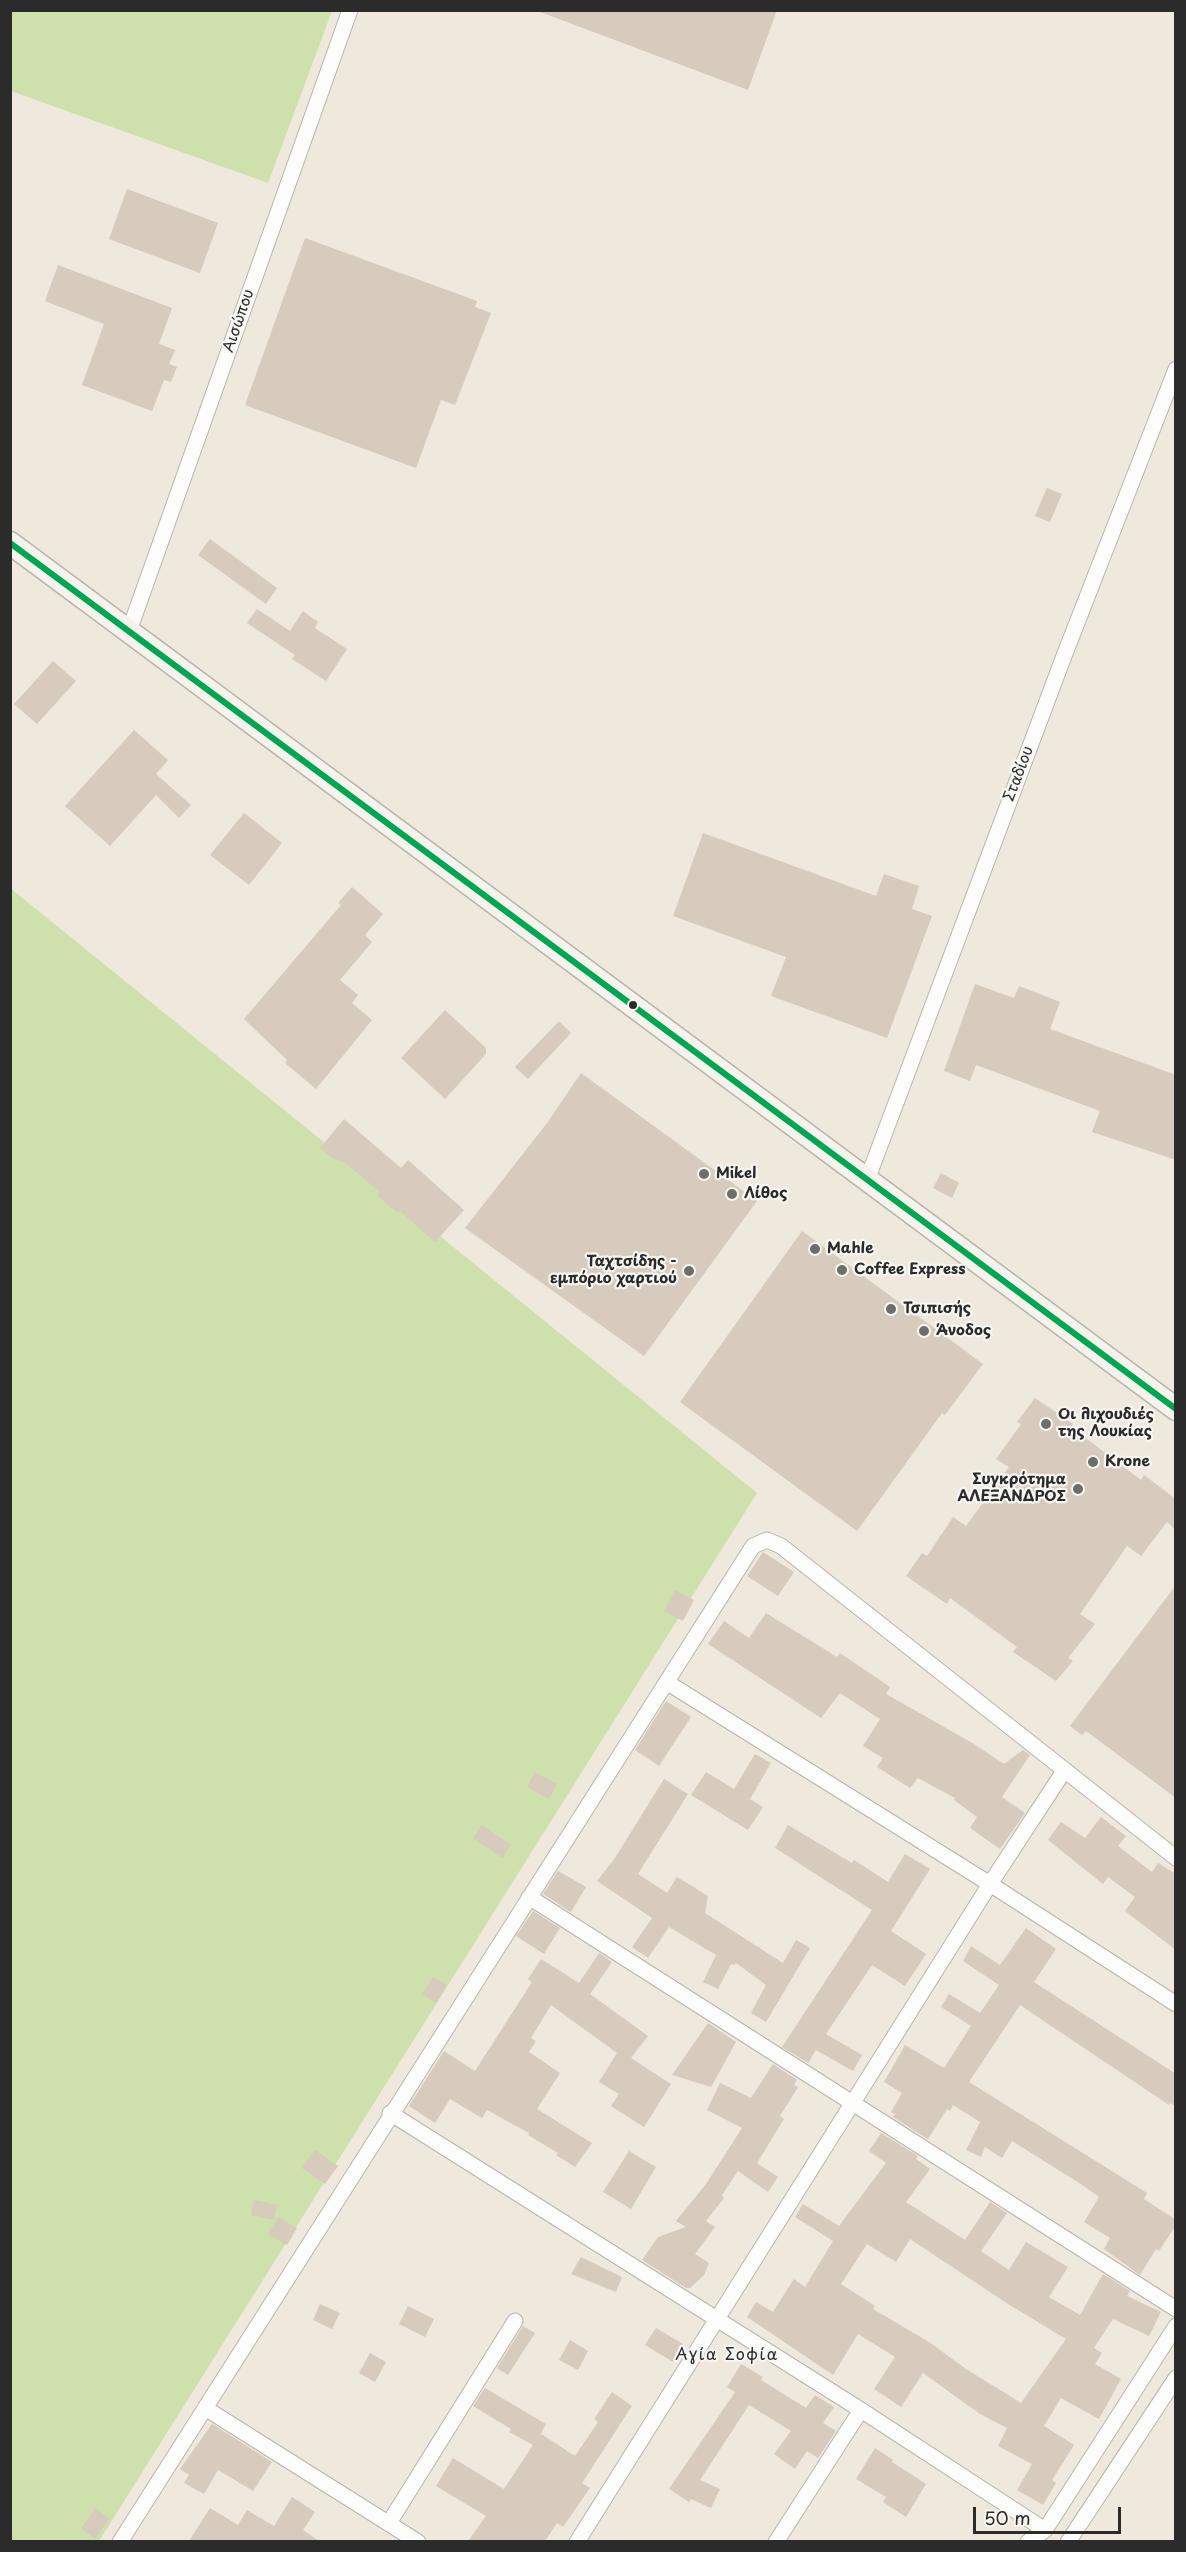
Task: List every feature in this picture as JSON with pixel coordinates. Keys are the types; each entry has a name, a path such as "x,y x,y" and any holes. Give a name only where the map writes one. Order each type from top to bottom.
{"street":[{"name":"Αισώπου","path":"129,632 350,10"},
{"name":"Σταδίου","path":"867,1180 1064,656 1176,369"},
{"path":"10,543 1176,1409"},
{"path":"120,2541 390,2113 668,1683 753,1546 767,1540 780,1546 1176,1858"},
{"path":"668,1683 990,1884 1176,2004"},
{"path":"577,2541 990,1884 1064,1771"},
{"path":"529,1897 1176,2309"},
{"path":"390,2113 861,2410 1044,2530"},
{"path":"388,2523 515,2321"},
{"path":"1028,2541 1044,2530 1176,2326"},
{"path":"1068,2541 1176,2378"},
{"path":"205,2408 418,2541"},
{"path":"776,2541 861,2410"}],"green space":[{"path":"10,11 332,11 268,183 11,91"},
{"path":"10,888 757,1493 99,2541 11,2541"}],"building":[{"path":"535,10 777,10 748,90"},
{"path":"127,189 218,223 200,273 109,239"},
{"path":"305,238 477,301 475,307 491,313 455,405 441,400 416,468 245,405"},
{"path":"58,265 172,308 159,344 175,350 169,364 177,367 171,382 164,380 152,411 82,385 104,324 45,301"},
{"path":"1047,488 1062,494 1050,522 1035,516"},
{"path":"210,539 277,588 266,604 198,555"},
{"path":"257,609 290,631 303,611 318,622 315,628 347,649 326,681 292,659 295,655 247,623"},
{"path":"53,661 76,681 37,724 14,704"},
{"path":"134,730 168,760 156,774 191,805 179,818 156,795 110,846 65,806"},
{"path":"244,813 282,843 249,885 210,855"},
{"path":"703,833 876,896 884,874 919,886 912,909 932,916 887,1038 771,996 786,957 673,916"},
{"path":"352,887 383,914 365,935 372,942 340,980 358,995 352,1003 372,1020 316,1089 285,1063 287,1060 244,1019 341,905 338,903"},
{"path":"975,984 1014,998 1019,986 1060,1002 1050,1029 1176,1075 1176,1160 1092,1132 1100,1111 976,1065 970,1081 944,1071"},
{"path":"445,1010 486,1048 486,1054 445,1099 401,1058"},
{"path":"559,1021 571,1033 528,1079 515,1067"},
{"path":"581,1073 757,1201 644,1356 465,1228 547,1123"},
{"path":"344,1119 401,1168 408,1160 464,1210 435,1242 400,1211 398,1213 377,1195 380,1192 344,1162 334,1159 320,1148"},
{"path":"941,1173 959,1183 952,1198 933,1188"},
{"path":"802,1231 983,1364 945,1415 942,1413 857,1531 680,1402"},
{"path":"1035,1398 1073,1424 1071,1427 1141,1480 1144,1475 1176,1499 1176,1530 1167,1522 1141,1556 1127,1546 1080,1614 1095,1624 1068,1658 1073,1661 1056,1681 1013,1652 1017,1647 950,1598 947,1604 906,1576 922,1553 927,1556 953,1517 966,1526 1009,1467 996,1459 1021,1424 1017,1422"},
{"path":"763,1552 794,1572 778,1596 747,1576"},
{"path":"1176,1585 1176,1798 1086,1731 1082,1735 1070,1726"},
{"path":"675,1590 694,1600 683,1621 664,1611"},
{"path":"766,1613 837,1657 840,1653 890,1687 886,1694 974,1744 1004,1764 1023,1750 1030,1755 1002,1797 1025,1813 1000,1849 970,1828 977,1817 954,1800 955,1798 918,1778 910,1788 877,1767 883,1758 863,1746 880,1719 840,1693 821,1718 708,1644 724,1621 749,1638"},
{"path":"666,1701 691,1717 659,1766 635,1750"},
{"path":"755,1754 771,1763 750,1799 763,1807 748,1830 691,1795 706,1772 734,1789"},
{"path":"535,1772 557,1784 549,1799 527,1787"},
{"path":"664,1779 688,1794 638,1874 667,1893 677,1877 708,1896 705,1913 783,1963 796,1940 810,1948 766,2022 751,2013 766,1985 736,1963 731,1964 718,1989 703,1982 716,1955 669,1927 648,1958 632,1947 652,1918 597,1881 615,1858"},
{"path":"1101,1817 1126,1836 1118,1846 1152,1872 1158,1863 1176,1874 1176,1950 1125,1911 1135,1897 1108,1877 1103,1884 1048,1840 1061,1822 1085,1838"},
{"path":"482,1825 511,1845 502,1858 473,1838"},
{"path":"788,1825 852,1863 854,1860 888,1882 905,1854 930,1869 891,1931 926,1954 905,1986 872,1965 826,2034 862,2055 853,2071 816,2050 808,2063 782,2047 872,1910 775,1848"},
{"path":"558,1871 586,1887 571,1912 543,1894"},
{"path":"533,1911 560,1928 544,1954 516,1936"},
{"path":"1026,1928 1056,1949 1034,1982 1176,2074 1176,2106 1170,2103 1169,2105 1020,2005 969,2082 1147,2193 1144,2199 1176,2220 1176,2225 1159,2251 1156,2249 1140,2275 1104,2249 1110,2238 1084,2222 1099,2197 1084,2186 1012,2141 1002,2158 985,2147 981,2157 966,2150 980,2122 953,2105 950,2111 947,2109 928,2139 893,2117 895,2114 891,2112 902,2093 884,2082 905,2045 944,2068 971,2026 941,2007 949,1994 980,2013 999,1985 963,1961 971,1946 1000,1965"},
{"path":"599,1953 612,1962 590,1994 648,2036 631,2058 671,2084 644,2127 611,2106 619,2094 599,2082 617,2053 551,2005 531,2038 536,2041 529,2052 560,2073 537,2109 592,2143 575,2167 556,2155 558,2153 528,2135 529,2133 487,2110 482,2118 450,2099 435,2123 409,2106 444,2051 475,2071 532,1982 528,1979 541,1959 579,1983"},
{"path":"433,1977 447,1985 436,2003 422,1994"},
{"path":"708,2023 736,2042 711,2087 672,2075"},
{"path":"773,2064 797,2080 794,2085 798,2087 780,2116 784,2119 757,2163 778,2177 768,2192 738,2171 722,2195 724,2198 706,2221 715,2227 695,2254 709,2263 704,2275 690,2288 686,2288 642,2260 658,2237 686,2227 676,2221 706,2184 742,2128 707,2110 720,2083 751,2098"},
{"path":"881,2133 918,2156 916,2159 930,2169 906,2202 965,2240 990,2202 1007,2213 981,2251 1009,2270 1026,2242 1068,2267 1049,2297 1080,2315 1103,2274 1130,2291 1127,2296 1161,2312 1149,2336 1113,2319 1094,2348 1102,2353 1095,2364 1121,2379 1099,2419 1061,2398 1044,2426 1074,2445 1052,2480 1056,2483 1043,2505 1017,2490 1032,2464 998,2446 1007,2428 980,2414 923,2373 901,2407 874,2389 895,2357 858,2334 833,2375 747,2317 756,2302 773,2312 794,2279 805,2287 833,2241 795,2217 803,2204 839,2226 886,2163 869,2151","holes":["910,2239 1008,2304 1066,2339 1021,2403 966,2369 929,2342 873,2309 875,2306 841,2284 867,2244 896,2262"]},
{"path":"315,2150 338,2166 325,2184 302,2168"},
{"path":"629,2151 656,2167 631,2209 603,2192"},
{"path":"254,2200 277,2205 274,2220 251,2215"},
{"path":"278,2217 297,2228 287,2245 268,2234"},
{"path":"581,2257 622,2277 616,2292 571,2274"},
{"path":"320,2304 340,2313 332,2329 313,2320"},
{"path":"408,2306 434,2319 425,2337 399,2324"},
{"path":"523,2326 535,2333 508,2375 497,2368"},
{"path":"656,2328 683,2344 673,2362 645,2345"},
{"path":"570,2340 588,2351 578,2370 559,2360"},
{"path":"370,2353 386,2362 375,2382 359,2373"},
{"path":"741,2364 763,2377 761,2380 806,2408 815,2395 834,2407 823,2423 836,2431 818,2458 807,2451 795,2469 774,2454 791,2431 749,2405 700,2480 720,2489 711,2508 691,2499 689,2502 669,2489 735,2392 727,2387"},
{"path":"485,2388 546,2424 539,2437 541,2434 575,2456 598,2422 594,2419 612,2392 632,2406 582,2483 590,2488 563,2527 557,2523 545,2541 468,2541 486,2516 436,2486 453,2458 504,2489 533,2445 509,2432 511,2429 473,2406"},
{"path":"212,2424 272,2462 253,2491 218,2470 204,2494 184,2483 189,2475 180,2469"},
{"path":"875,2448 926,2484 906,2517 883,2502 886,2497 856,2479"},
{"path":"292,2497 315,2512 303,2530 319,2541 189,2541 210,2508 238,2525 247,2510 274,2526"},
{"path":"95,2508 109,2518 96,2539 81,2529"}],"transit line":[{"path":"10,543 1176,1409"}],"place":[{"name":"Mikel","path":"704,1174"},
{"name":"Λίθος","path":"732,1194"},
{"name":"Mahle","path":"815,1249"},
{"name":"Coffee Express","path":"842,1270"},
{"name":"Ταχτσίδης - εμπόριο χαρτιού","path":"689,1271"},
{"name":"Τσιπισής","path":"891,1309"},
{"name":"Άνοδος","path":"924,1331"},
{"name":"Οι λιχουδιές της Λουκίας","path":"1046,1424"},
{"name":"Krone","path":"1093,1462"},
{"name":"Συγκρότημα ΑΛΕΞΑΝΔΡΟΣ","path":"1078,1489"}],"district":[{"name":"Αγία Σοφία","path":"727,2356"}]}
